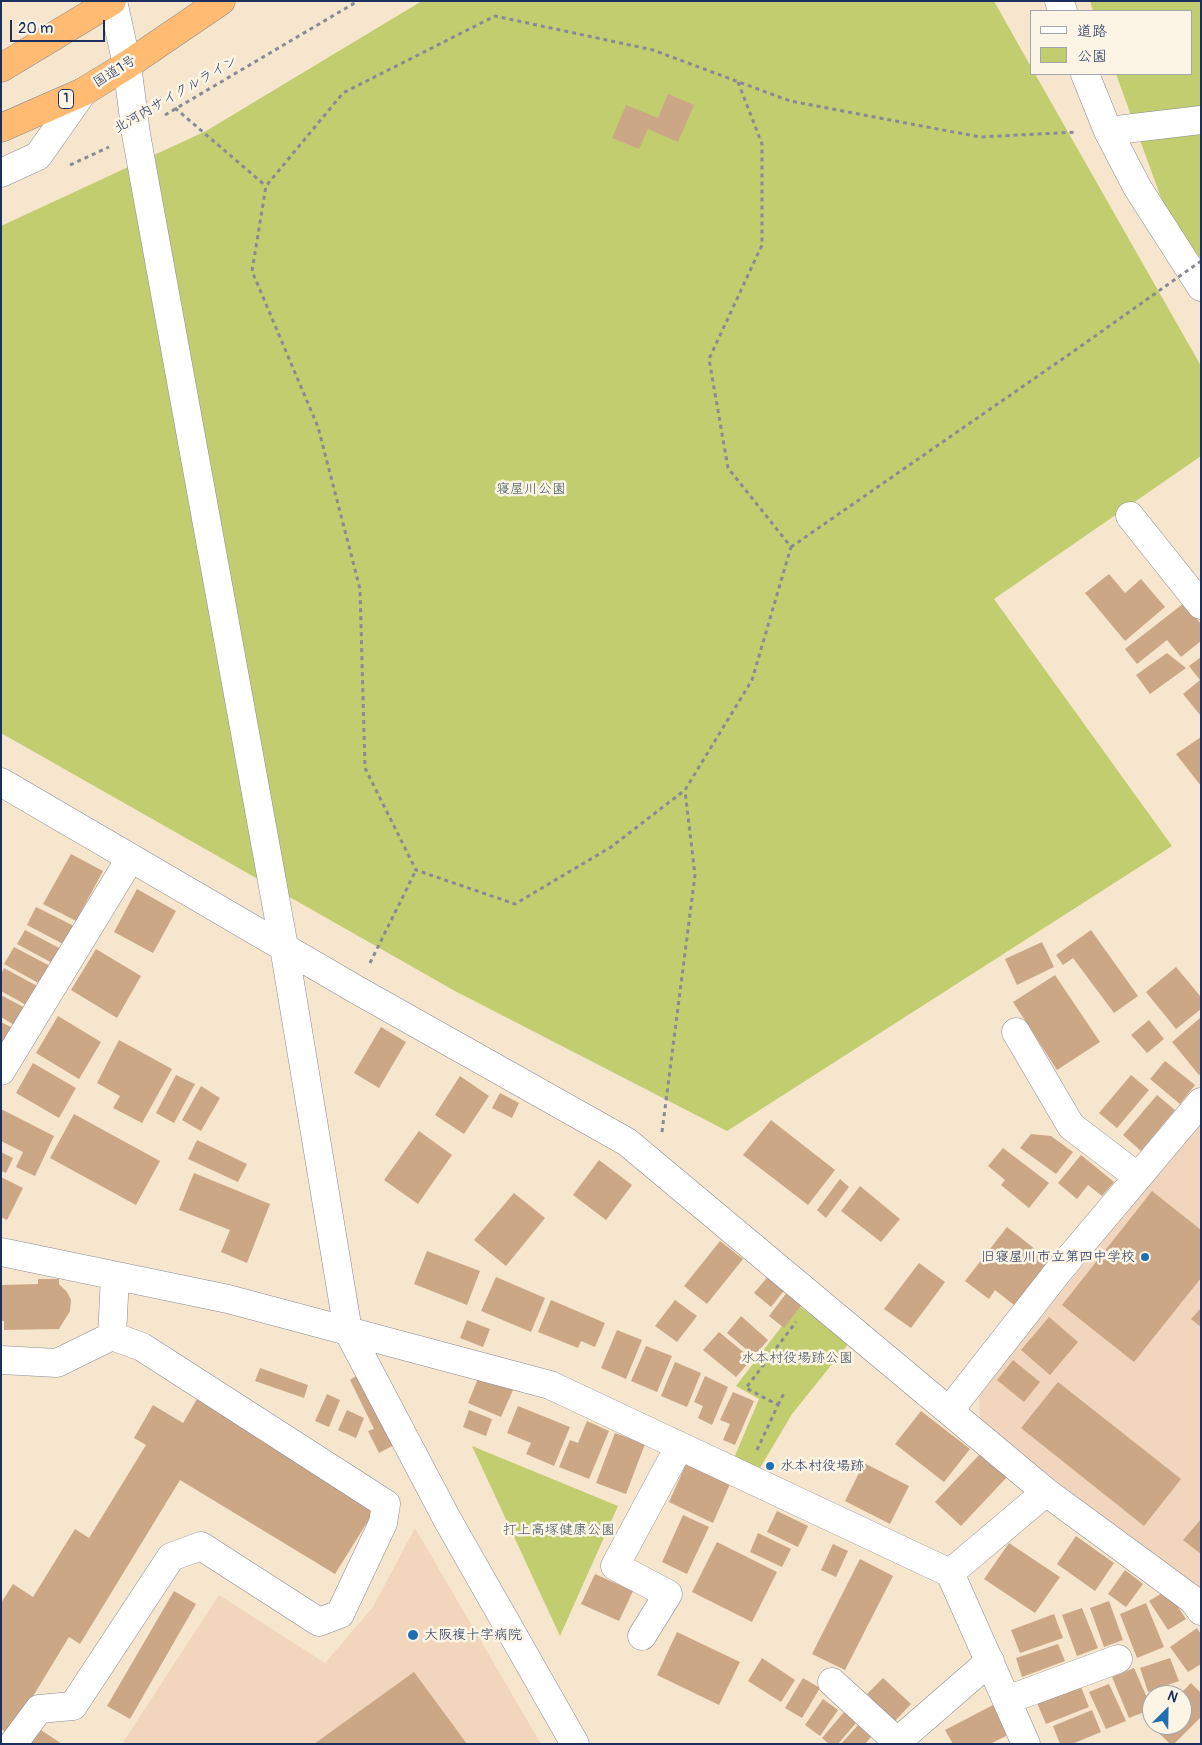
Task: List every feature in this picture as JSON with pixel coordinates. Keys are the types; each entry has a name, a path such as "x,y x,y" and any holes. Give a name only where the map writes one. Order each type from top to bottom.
{"highway":[{"path":"6,66 112,1"},
{"name":"国道1号","path":"1,128 83,92 224,3"}],"street":[{"path":"112,1 127,65 136,134 284,947 348,1331 447,1519 575,1744"},
{"path":"1085,75 1108,131 1137,187 1201,287"},
{"path":"1,173 38,156 83,92"},
{"path":"1108,131 1201,120"},
{"path":"1130,516 1201,605"},
{"path":"1,782 357,990 628,1142 1046,1492 1193,1600 1201,1611"},
{"path":"1,1071 130,859"},
{"path":"1016,1032 1071,1126 1138,1177"},
{"path":"949,1411 1057,1273 1201,1102"},
{"path":"1,1252 228,1299 550,1385 950,1573 1026,1744"},
{"path":"112,1336 115,1276"},
{"path":"1,1360 57,1363 112,1336 142,1347 386,1504 383,1523 340,1614 319,1622 201,1546 171,1557 73,1706 39,1709 13,1744"},
{"path":"642,1636 668,1594 615,1566 679,1447"},
{"path":"950,1573 1046,1492"},
{"path":"1006,1700 1118,1659"},
{"path":"832,1682 898,1742 990,1662"}],"path":[{"name":"北河内サイクルライン","path":"64,168 136,134 175,108 358,1"},
{"path":"1108,131 980,136 790,101 652,50 495,16 343,93 266,186 252,271 318,427 360,589 365,768 416,870 515,904 611,847 685,790 752,680 791,547 1201,261"},
{"path":"738,82 762,144 762,245 709,359 728,468 791,547"},
{"path":"175,108 266,186"},
{"path":"657,1167 695,875 685,790"},
{"path":"357,990 416,870"},
{"path":"778,1405 746,1388 801,1315"},
{"path":"744,1477 785,1391"}],"shaded area":[{"name":"旧寝屋川市立第四中学校","path":"1201,1120 1201,1596 980,1420 979,1393"},
{"name":"大阪複十字病院","path":"415,1528 541,1744 122,1744 219,1595 325,1663 373,1607"}],"green space":[{"name":"寝屋川公園","path":"422,1 994,1 1030,65 1030,75 1036,75 1201,366 1201,456 994,599 1172,846 727,1131 455,991 1,733 1,226 206,131"},
{"path":"1090,1 1201,1 1201,259 1168,217 1116,75 1192,75 1192,10 1093,10"},
{"name":"水本村役場跡公園","path":"798,1305 849,1343 792,1414 760,1468 734,1458 759,1399 736,1386"},
{"name":"打上高塚健康公園","path":"472,1446 618,1506 560,1636"}],"building":[{"path":"668,94 694,105 678,142 648,129 639,149 612,138 626,105 658,118"},
{"path":"1109,574 1125,593 1141,579 1165,607 1125,641 1085,593"},
{"path":"1184,603 1201,624 1201,641 1181,657 1167,640 1137,664 1125,649"},
{"path":"1167,653 1186,668 1150,694 1136,675"},
{"path":"1201,657 1201,716 1183,694 1200,680 1189,666"},
{"path":"1201,737 1201,786 1176,754"},
{"path":"71,854 103,871 76,921 43,904"},
{"path":"137,889 176,911 153,953 114,932"},
{"path":"36,907 74,926 65,945 27,925"},
{"path":"25,930 63,950 56,965 17,944"},
{"path":"1091,930 1138,996 1114,1013 1073,958 1063,965 1056,955"},
{"path":"1042,942 1054,967 1017,985 1005,959"},
{"path":"14,947 52,967 42,985 4,964"},
{"path":"96,949 141,976 117,1018 71,990"},
{"path":"1176,967 1201,997 1201,1009 1176,1029 1146,992"},
{"path":"4,968 39,987 28,1006 1,991 1,974"},
{"path":"1055,975 1100,1042 1057,1070 1013,1002"},
{"path":"1,995 27,1009 16,1026 1,1017"},
{"path":"58,1016 101,1042 79,1079 36,1053"},
{"path":"1200,1018 1201,1073 1199,1075 1172,1042"},
{"path":"1149,1020 1164,1039 1147,1053 1131,1035"},
{"path":"1,1022 15,1029 7,1043 1,1040"},
{"path":"381,1027 406,1042 379,1088 354,1073"},
{"path":"119,1040 172,1069 142,1123 113,1108 120,1096 97,1083"},
{"path":"1165,1061 1195,1085 1180,1104 1150,1079"},
{"path":"33,1063 76,1088 59,1118 16,1093"},
{"path":"176,1075 195,1084 174,1123 156,1113"},
{"path":"1131,1075 1149,1090 1117,1128 1099,1113"},
{"path":"460,1076 489,1096 464,1134 435,1115"},
{"path":"201,1086 220,1098 201,1131 182,1120"},
{"path":"500,1093 519,1103 512,1118 492,1108"},
{"path":"1157,1095 1175,1110 1141,1151 1123,1135"},
{"path":"1,1109 54,1136 35,1176 16,1167 23,1152 1,1141"},
{"path":"74,1114 160,1161 136,1205 50,1158"},
{"path":"771,1120 835,1170 808,1205 743,1155"},
{"path":"419,1131 452,1155 418,1204 384,1180"},
{"path":"1031,1134 1051,1136 1073,1152 1056,1174 1020,1148"},
{"path":"197,1140 247,1164 238,1182 188,1159"},
{"path":"1003,1148 1049,1183 1029,1208 1001,1185 1005,1180 988,1166"},
{"path":"1,1152 13,1158 6,1173 1,1171"},
{"path":"1081,1155 1114,1182 1102,1196 1088,1185 1077,1199 1058,1183"},
{"path":"599,1160 632,1185 606,1220 573,1195"},
{"path":"194,1173 270,1204 247,1263 221,1252 230,1230 179,1210"},
{"path":"1,1177 23,1188 7,1220 1,1217"},
{"path":"840,1179 849,1187 826,1218 817,1210"},
{"path":"860,1186 900,1219 881,1242 841,1211"},
{"path":"1152,1191 1201,1230 1201,1278 1134,1362 1062,1305"},
{"path":"514,1193 545,1218 506,1266 474,1240"},
{"path":"1007,1227 1049,1260 1014,1305 995,1290 989,1299 965,1281"},
{"path":"720,1241 743,1259 707,1304 684,1286"},
{"path":"427,1251 480,1271 467,1305 414,1284"},
{"path":"919,1263 945,1282 911,1328 884,1309"},
{"path":"770,1274 787,1287 771,1307 754,1293"},
{"path":"496,1277 545,1298 531,1332 481,1311"},
{"path":"38,1279 59,1279 59,1284 67,1292 71,1300 70,1311 59,1329 4,1330 4,1321 1,1321 1,1285 38,1284"},
{"path":"791,1287 806,1299 784,1328 769,1316"},
{"path":"551,1300 605,1323 595,1347 581,1341 578,1348 538,1332"},
{"path":"675,1300 697,1316 677,1342 655,1326"},
{"path":"1201,1308 1201,1327 1191,1319"},
{"path":"741,1316 768,1340 754,1356 727,1333"},
{"path":"1049,1317 1078,1342 1050,1375 1021,1350"},
{"path":"467,1320 490,1329 483,1347 460,1338"},
{"path":"617,1330 642,1340 626,1379 601,1368"},
{"path":"719,1332 752,1359 736,1377 703,1350"},
{"path":"646,1346 672,1356 657,1392 631,1381"},
{"path":"1013,1360 1040,1382 1024,1402 997,1380"},
{"path":"675,1362 701,1373 687,1407 661,1396"},
{"path":"260,1368 308,1385 304,1398 255,1381"},
{"path":"359,1374 394,1445 379,1453 368,1431 374,1429 350,1380"},
{"path":"479,1376 513,1390 501,1417 468,1403"},
{"path":"705,1376 728,1387 712,1425 698,1418 703,1406 694,1402"},
{"path":"1058,1382 1181,1479 1144,1526 1021,1428"},
{"path":"733,1392 754,1401 735,1445 723,1440 730,1424 720,1420"},
{"path":"327,1394 340,1400 329,1427 315,1421"},
{"path":"197,1399 376,1508 335,1574 180,1480 80,1644 69,1637 10,1734 1,1729 1,1603 13,1584 33,1597 75,1529 89,1538 146,1445 134,1438 153,1405 183,1423"},
{"path":"518,1406 570,1427 554,1466 526,1454 531,1443 507,1433"},
{"path":"347,1410 364,1418 356,1438 338,1430"},
{"path":"469,1410 492,1419 486,1436 463,1427"},
{"path":"921,1411 970,1449 944,1482 895,1444"},
{"path":"587,1421 609,1431 589,1479 559,1467 570,1440 578,1443"},
{"path":"615,1433 645,1444 626,1494 596,1483"},
{"path":"981,1453 1007,1477 961,1526 935,1502"},
{"path":"864,1463 909,1486 890,1524 845,1501"},
{"path":"686,1464 730,1484 713,1523 669,1502"},
{"path":"777,1511 808,1526 798,1547 767,1532"},
{"path":"683,1515 709,1527 687,1574 662,1562"},
{"path":"1201,1519 1201,1554 1183,1540"},
{"path":"758,1533 791,1549 782,1567 750,1552"},
{"path":"1076,1536 1114,1563 1095,1591 1057,1564"},
{"path":"717,1542 777,1572 752,1622 692,1592"},
{"path":"1009,1543 1060,1577 1035,1613 984,1579"},
{"path":"833,1544 848,1551 836,1577 821,1570"},
{"path":"860,1559 893,1576 845,1670 812,1654"},
{"path":"1125,1570 1143,1584 1126,1607 1108,1594"},
{"path":"595,1574 633,1591 619,1621 581,1604"},
{"path":"1167,1590 1186,1619 1168,1630 1149,1601"},
{"path":"174,1591 196,1604 130,1719 107,1706"},
{"path":"1109,1601 1123,1640 1104,1647 1090,1608"},
{"path":"1146,1603 1164,1647 1137,1658 1120,1614"},
{"path":"1082,1608 1098,1648 1077,1656 1062,1615"},
{"path":"1054,1614 1063,1638 1020,1653 1011,1630"},
{"path":"1197,1628 1201,1634 1201,1664 1188,1672 1170,1647"},
{"path":"677,1632 740,1662 719,1705 657,1675"},
{"path":"1058,1644 1065,1661 1022,1677 1016,1658"},
{"path":"762,1658 795,1680 781,1702 748,1681"},
{"path":"1170,1658 1179,1681 1168,1685 1146,1685 1140,1668"},
{"path":"1134,1668 1142,1686 1142,1713 1129,1718 1112,1677"},
{"path":"414,1672 467,1744 314,1744"},
{"path":"803,1678 820,1688 802,1718 785,1708"},
{"path":"883,1678 911,1704 895,1721 867,1694"},
{"path":"1191,1683 1201,1693 1201,1717 1192,1726 1192,1685 1189,1685"},
{"path":"1109,1684 1126,1721 1106,1729 1089,1692"},
{"path":"1081,1687 1089,1707 1046,1724 1037,1703"},
{"path":"823,1699 838,1710 820,1736 805,1725"},
{"path":"995,1704 1010,1734 990,1744 953,1744 945,1730"},
{"path":"1092,1710 1101,1732 1072,1744 1060,1744 1053,1726"},
{"path":"844,1712 856,1723 838,1744 829,1744 822,1738"},
{"path":"858,1725 871,1737 865,1744 841,1744"},
{"path":"38,1728 62,1744 27,1744"},
{"path":"1161,1735 1183,1735 1174,1744 1170,1744"}],"place":[{"name":"旧寝屋川市立第四中学校","path":"1145,1257"},
{"name":"水本村役場跡","path":"770,1466"},
{"name":"大阪複十字病院","path":"413,1635"}]}
